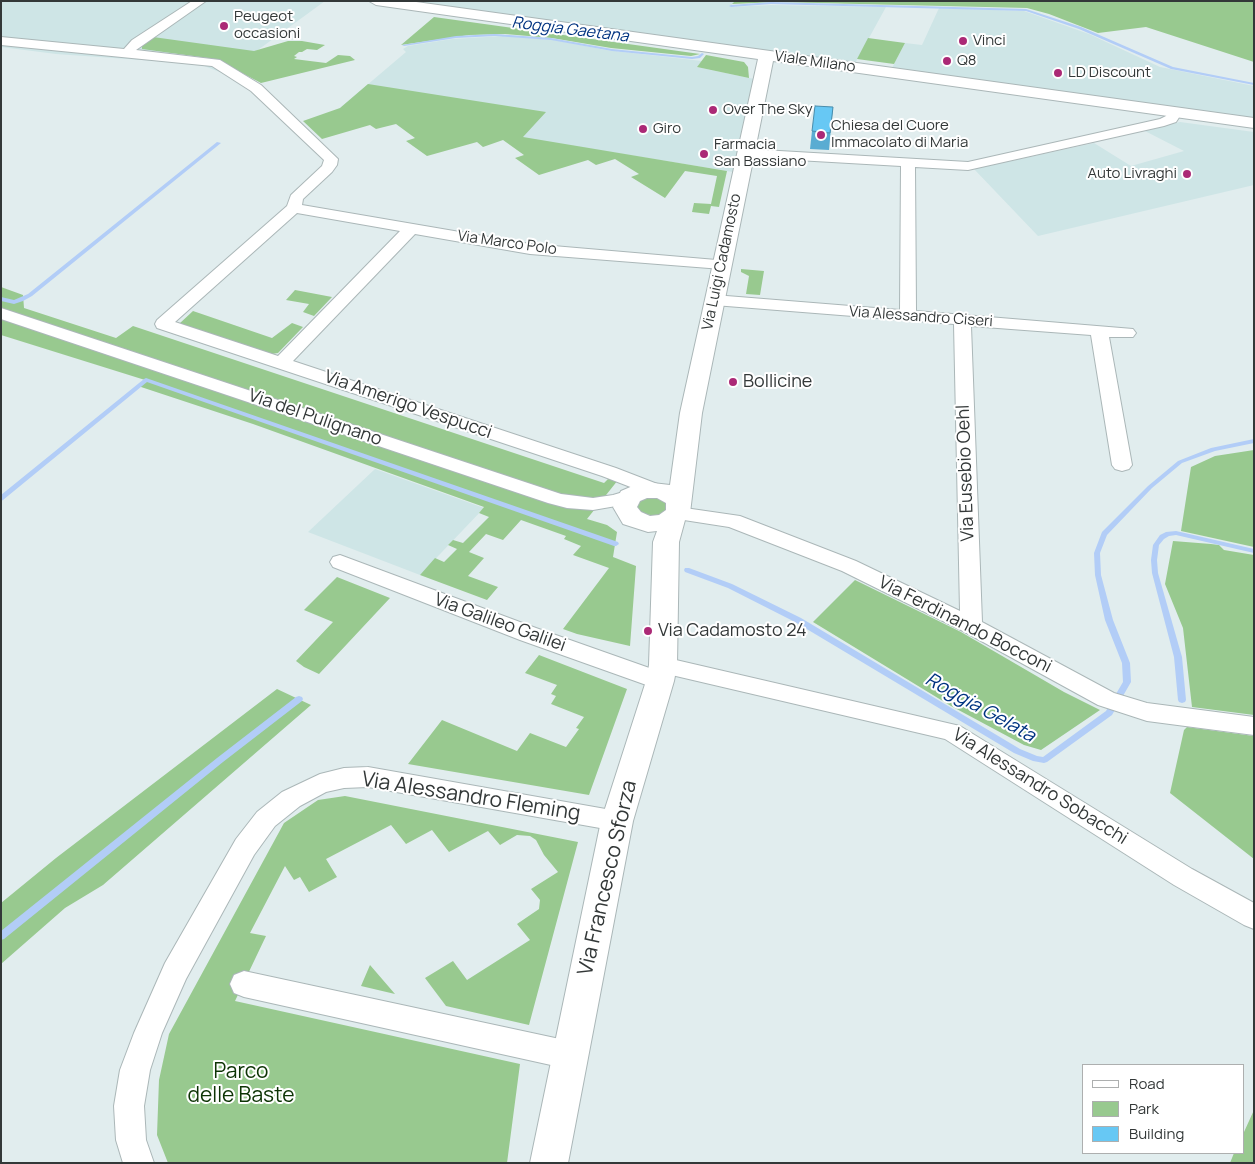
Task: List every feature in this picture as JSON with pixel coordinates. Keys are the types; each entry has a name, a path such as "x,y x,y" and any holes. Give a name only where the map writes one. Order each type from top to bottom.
{"street":[{"path":"126,54 136,43 200,1"},
{"name":"Viale Milano","path":"376,1 1254,123"},
{"path":"1,41 212,62 256,88 331,159 327,169 296,198 294,208"},
{"name":"Via Luigi Cadamosto","path":"677,511 691,413 766,55"},
{"path":"760,81 791,64 807,61"},
{"path":"745,153 908,164 978,165 1164,122 1171,119 1175,112"},
{"path":"908,164 908,316"},
{"name":"Via Marco Polo","path":"294,208 530,249 722,264"},
{"name":"Via Amerigo Vespucci","path":"294,208 163,324 590,466 638,501"},
{"path":"282,362 412,228"},
{"name":"Via Alessandro Ciseri","path":"714,300 1127,333"},
{"name":"Via del Pulignano","path":"1,313 555,499 593,504 638,501"},
{"name":"Via Eusebio Oehl","path":"962,320 971,626"},
{"path":"1099,331 1122,465"},
{"name":"Via Luigi Cadamosto","path":"638,501 666,472 691,413"},
{"path":"669,493 677,511 658,524 648,524 638,501 669,493"},
{"name":"Via Francesco Sforza","path":"638,501 664,615"},
{"name":"Via Francesco Sforza","path":"549,1163 617,821 662,673 666,542 669,527 677,511"},
{"name":"Via Ferdinando Bocconi","path":"677,511 715,517 748,526 849,566 971,626 1106,699 1130,707 1167,715 1254,726"},
{"name":"Via Galileo Galilei","path":"340,562 521,631 662,673"},
{"name":"Via Alessandro Sobacchi","path":"662,673 952,732 1183,877 1254,916"},
{"name":"Via Alessandro Fleming","path":"139,1163 131,1140 129,1106 134,1070 148,1033 175,972 244,847 266,819 291,798 320,784 344,778 368,777 617,821"},
{"path":"244,984 569,1055"}],"shaded area":[{"path":"1,1 325,1 225,74 199,64 56,54 1,47"},
{"path":"380,1 735,1 730,7 772,5 886,7 853,67"},
{"path":"939,8 1024,11 1089,34 1160,67 1254,86 1254,122 890,72 905,43 922,45"},
{"path":"503,36 554,40 606,50 702,61 697,67 759,80 739,173 340,108 406,52 403,49 408,46 452,39"},
{"path":"1180,122 1254,132 1254,185 1038,236 974,169 1094,143 1131,166 1184,151 1143,130"},
{"path":"375,469 484,508 420,575 308,532"}],"green space":[{"path":"735,1 1254,1 1254,62 1146,27 1098,33 1049,14 1027,8 776,2 732,4"},
{"path":"434,17 700,54 691,56 611,48 552,38 505,34 469,35 401,45"},
{"path":"153,37 254,51 288,41 302,41 325,45 317,50 307,49 299,52 294,56 297,57 294,59 326,63 338,55 350,56 355,60 261,83 215,59 142,49 142,45"},
{"path":"868,38 905,43 894,64 857,59"},
{"path":"706,55 744,62 748,67 749,78 697,67"},
{"path":"368,84 546,112 523,137 727,171 719,207 711,206 709,214 692,212 694,203 711,204 717,176 685,171 665,198 631,177 639,174 615,159 596,165 588,160 539,175 515,158 524,155 503,140 483,147 477,142 427,156 406,141 415,138 396,124 376,129 370,125 322,139 303,121 340,108"},
{"path":"741,269 764,271 760,295 746,294 749,276 741,272"},
{"path":"1,287 23,295 24,308 116,338 133,326 604,483 609,478 618,480 587,519 607,525 617,532 613,557 636,566 630,646 563,629 609,568 573,555 581,546 564,539 566,536 521,520 503,540 486,534 469,552 484,558 468,576 498,587 487,600 420,575 435,558 444,562 457,549 448,545 453,540 463,543 489,517 479,513 484,507 253,424 138,386 145,380 1,335"},
{"path":"295,290 332,297 314,316 303,312 309,304 286,300"},
{"path":"193,311 272,338 292,323 303,327 278,353 272,354 179,324"},
{"path":"1254,450 1254,547 1181,531 1191,467 1215,456"},
{"path":"646,497 656,497 667,503 668,509 658,516 643,514 637,509 637,505"},
{"path":"1173,541 1219,545 1224,550 1254,555 1254,715 1192,707 1183,628 1165,584"},
{"path":"337,577 390,598 319,674 296,661 333,622 304,610"},
{"path":"855,580 961,632 1064,692 1100,710 1041,750 1024,745 951,706 813,622"},
{"path":"539,655 627,689 589,795 408,764 442,720 517,751 530,733 566,747 579,729 576,728 584,717 551,704 556,696 551,694 557,685 525,673"},
{"path":"277,689 311,705 103,885 65,908 1,964 1,903 56,858"},
{"path":"1187,727 1254,736 1254,859 1170,793 1184,730"},
{"name":"Parco delle Baste","path":"345,796 578,842 529,1025 446,1006 425,978 453,961 467,980 530,940 517,924 539,909 540,900 531,889 558,872 544,855 536,840 530,836 517,835 500,845 488,831 449,852 432,830 406,844 391,825 326,859 337,877 309,892 300,877 294,880 285,866 250,933 266,936 235,1001 520,1064 507,1163 168,1163 157,1135 159,1080 169,1034 284,823 318,800"},
{"path":"370,965 395,994 361,986"},
{"path":"1254,1110 1254,1163 1230,1163 1234,1154 1245,1154 1245,1130"}],"building":[{"path":"815,106 833,107 830,133 812,131"}],"waterway":[{"name":"Roggia Gaetana","path":"731,6 771,3 1026,10 1080,28 1172,68 1254,84"},
{"name":"Roggia Gaetana","path":"404,45 456,37 495,35 551,39 612,50 692,58 699,57 702,54"},
{"path":"1,299 14,302 30,295 219,143"},
{"path":"1,499 146,380 616,544"},
{"name":"Roggia Gelata","path":"687,570 730,586 798,620 1017,751 1036,759 1044,760 1109,713 1127,682 1126,663 1109,620 1098,575 1097,553 1104,534 1150,487 1180,462 1213,449 1254,441"},
{"path":"1182,700 1178,657 1155,573 1156,545 1162,537 1176,533 1254,551"},
{"path":"1,936 299,699"}],"place":[{"name":"Peugeot occasioni","path":"224,26"},
{"name":"Vinci","path":"963,41"},
{"name":"Q8","path":"947,61"},
{"name":"LD Discount","path":"1058,73"},
{"name":"Over The Sky","path":"713,110"},
{"name":"Giro","path":"643,129"},
{"name":"Chiesa del Cuore Immacolato di Maria","path":"821,135"},
{"name":"Farmacia San Bassiano","path":"704,154"},
{"name":"Auto Livraghi","path":"1187,174"},
{"name":"Bollicine","path":"733,382"},
{"name":"Via Cadamosto 24","path":"648,631"}]}
